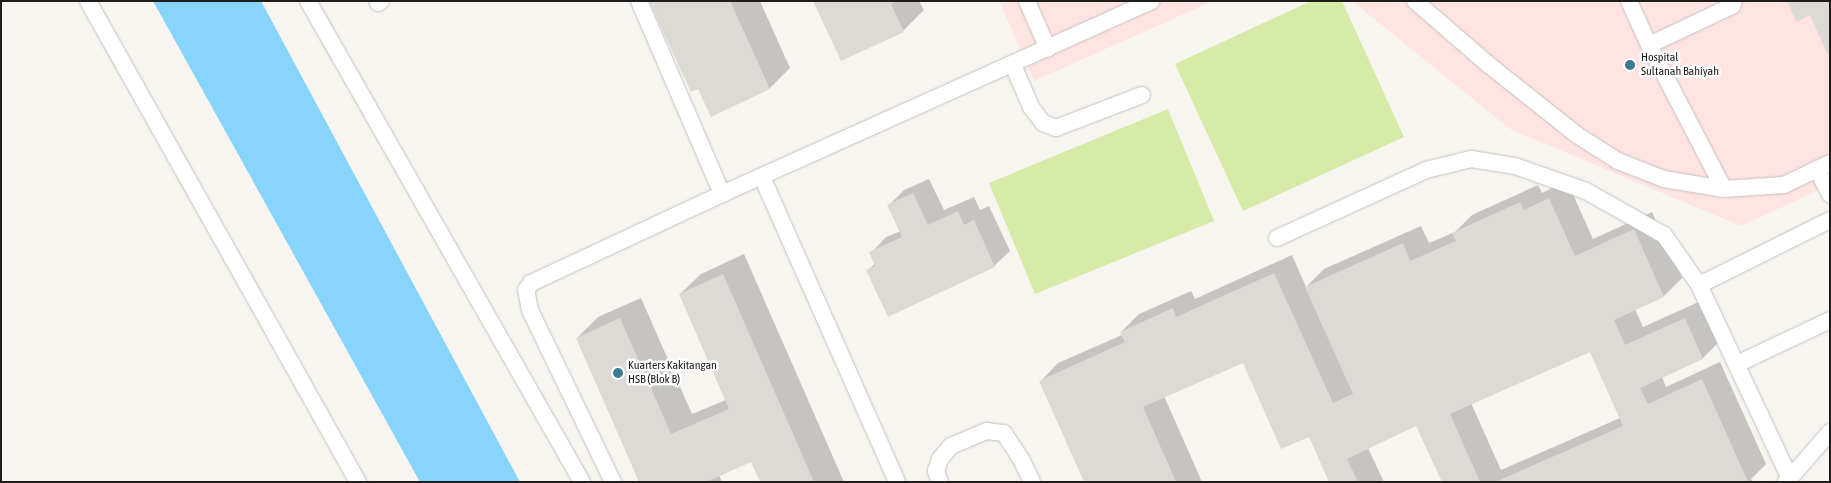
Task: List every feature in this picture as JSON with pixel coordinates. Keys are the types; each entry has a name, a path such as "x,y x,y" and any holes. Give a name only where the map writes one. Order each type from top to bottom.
{"lane":[{"path":"88,1 358,482"},
{"path":"308,1 582,482"},
{"path":"639,1 722,194"},
{"path":"1027,1 1048,49"},
{"path":"613,482 530,310 526,290 531,283 722,194 1152,1"},
{"path":"1415,1 1577,135 1618,161 1664,179 1724,189 1784,185 1823,166 1830,195"},
{"path":"1429,1 1438,21"},
{"path":"1629,1 1649,45 1724,189"},
{"path":"1649,45 1732,6 1734,1"},
{"path":"1013,65 1031,107 1043,123 1056,128 1142,95"},
{"path":"1277,238 1426,170 1471,159 1515,166 1586,191 1664,235 1699,285 1737,364 1788,480 1830,432"},
{"path":"762,177 897,482"},
{"path":"1699,285 1830,220"},
{"path":"1737,364 1830,320"},
{"path":"940,482 936,471 940,459 946,452 952,446 987,431 1004,433 1021,459 1032,482"}],"shaded area":[{"path":"999,1 1213,1 1034,81"},
{"name":"Hospital Sultanah Bahiyah","path":"1352,1 1830,1 1830,185 1741,226 1510,129"}],"green space":[{"path":"1311,1 1342,1 1404,137 1243,211 1175,64"},
{"path":"1168,109 1214,221 1035,294 989,183"}],"water":[{"path":"153,1 261,1 520,482 420,482"}],"building":[{"path":"649,1 730,1 770,89 711,117 698,89 691,92"},
{"path":"813,1 897,1 891,4 904,32 841,61"},
{"path":"1787,1 1830,1 1830,60 1810,15 1796,22"},
{"path":"913,193 928,225 958,211 964,225 974,220 995,267 888,317 866,270 875,266 869,252 902,237 887,205"},
{"path":"1549,198 1575,256 1634,229 1664,297 1614,320 1625,345 1685,318 1703,359 1640,388 1648,404 1702,379 1748,482 1495,482 1623,426 1590,352 1450,414 1480,482 1442,482 1416,426 1347,459 1358,482 1329,482 1309,437 1281,449 1243,363 1143,407 1176,482 1084,482 1039,381 1125,342 1120,332 1173,308 1176,317 1274,273 1333,403 1353,394 1305,287 1403,243 1410,261 1456,241 1452,233 1520,202 1524,210"},
{"name":"Kuarters Kakitangan HSB (Blok B)","path":"723,274 814,482 760,482 751,462 706,482 639,482 576,338 620,318 671,434 729,409 679,294"}],"place":[{"name":"Hospital Sultanah Bahiyah","path":"1630,65"},
{"name":"Kuarters Kakitangan HSB (Blok B)","path":"618,373"}]}
